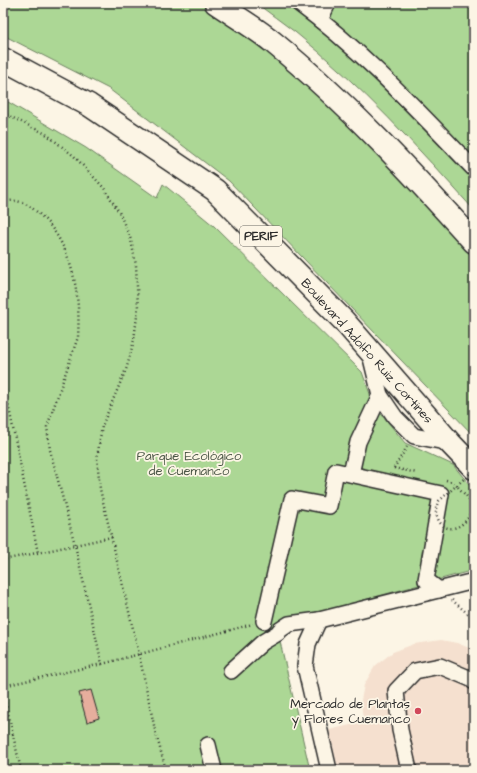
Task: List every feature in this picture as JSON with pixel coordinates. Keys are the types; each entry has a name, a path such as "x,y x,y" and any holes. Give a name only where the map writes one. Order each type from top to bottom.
{"highway":[{"path":"216,3 273,42 340,102 405,166 474,242"},
{"name":"Boulevard Adolfo Ruiz Cortines","path":"3,59 89,105 215,190 343,320 474,469"}],"street":[{"path":"298,3 368,62 474,169"},
{"path":"320,20 328,3"},
{"path":"370,351 380,395 395,416 414,436 450,443"},
{"path":"352,474 358,442 380,395"},
{"path":"264,621 292,498 329,506 336,471 441,494 426,580 439,590"},
{"path":"231,671 263,642 289,624 318,620 474,581"},
{"path":"318,620 308,644 305,666 329,770"},
{"path":"409,770 400,730 396,691 415,671 440,666 471,679 474,682"},
{"path":"208,745 214,770"}],"path":[{"path":"3,113 46,134 74,156 104,188 119,212 130,240 136,265 138,308 134,340 127,367 102,426 97,458 100,490 139,654 155,730 166,770"},
{"path":"3,203 15,201 23,202 37,212 49,224 59,237 67,252 76,288 78,302 78,337 47,427 50,450 75,545 102,664"},
{"path":"3,378 38,553"},
{"path":"391,483 394,468 414,436"},
{"path":"458,487 470,501 472,509 470,518 463,525 454,528 445,527 439,522 436,514 436,507 439,502 474,469"},
{"path":"3,560 112,537"},
{"path":"439,590 474,619"},
{"path":"3,686 102,664 264,621"},
{"path":"3,691 21,770"}],"shaded area":[{"name":"Mercado de Plantas y Flores Cuemanco","path":"441,640 457,643 474,650 474,770 338,770 329,730 363,722 361,700 364,685 375,666 393,652 414,644"}],"green space":[{"path":"3,3 208,3 275,50 474,252 474,436 229,181 109,89 3,35"},
{"path":"256,3 474,3 474,210 410,140 343,73 295,32"},
{"name":"Parque Ecológico de Cuemanco","path":"3,99 86,148 157,198 163,184 214,226 362,372 374,405 405,443 453,465 474,490 474,570 287,621 278,633 310,770 3,770"}],"building":[{"path":"91,690 99,718 87,722 79,693"}],"place":[{"name":"Mercado de Plantas y Flores Cuemanco","path":"418,711"}]}
